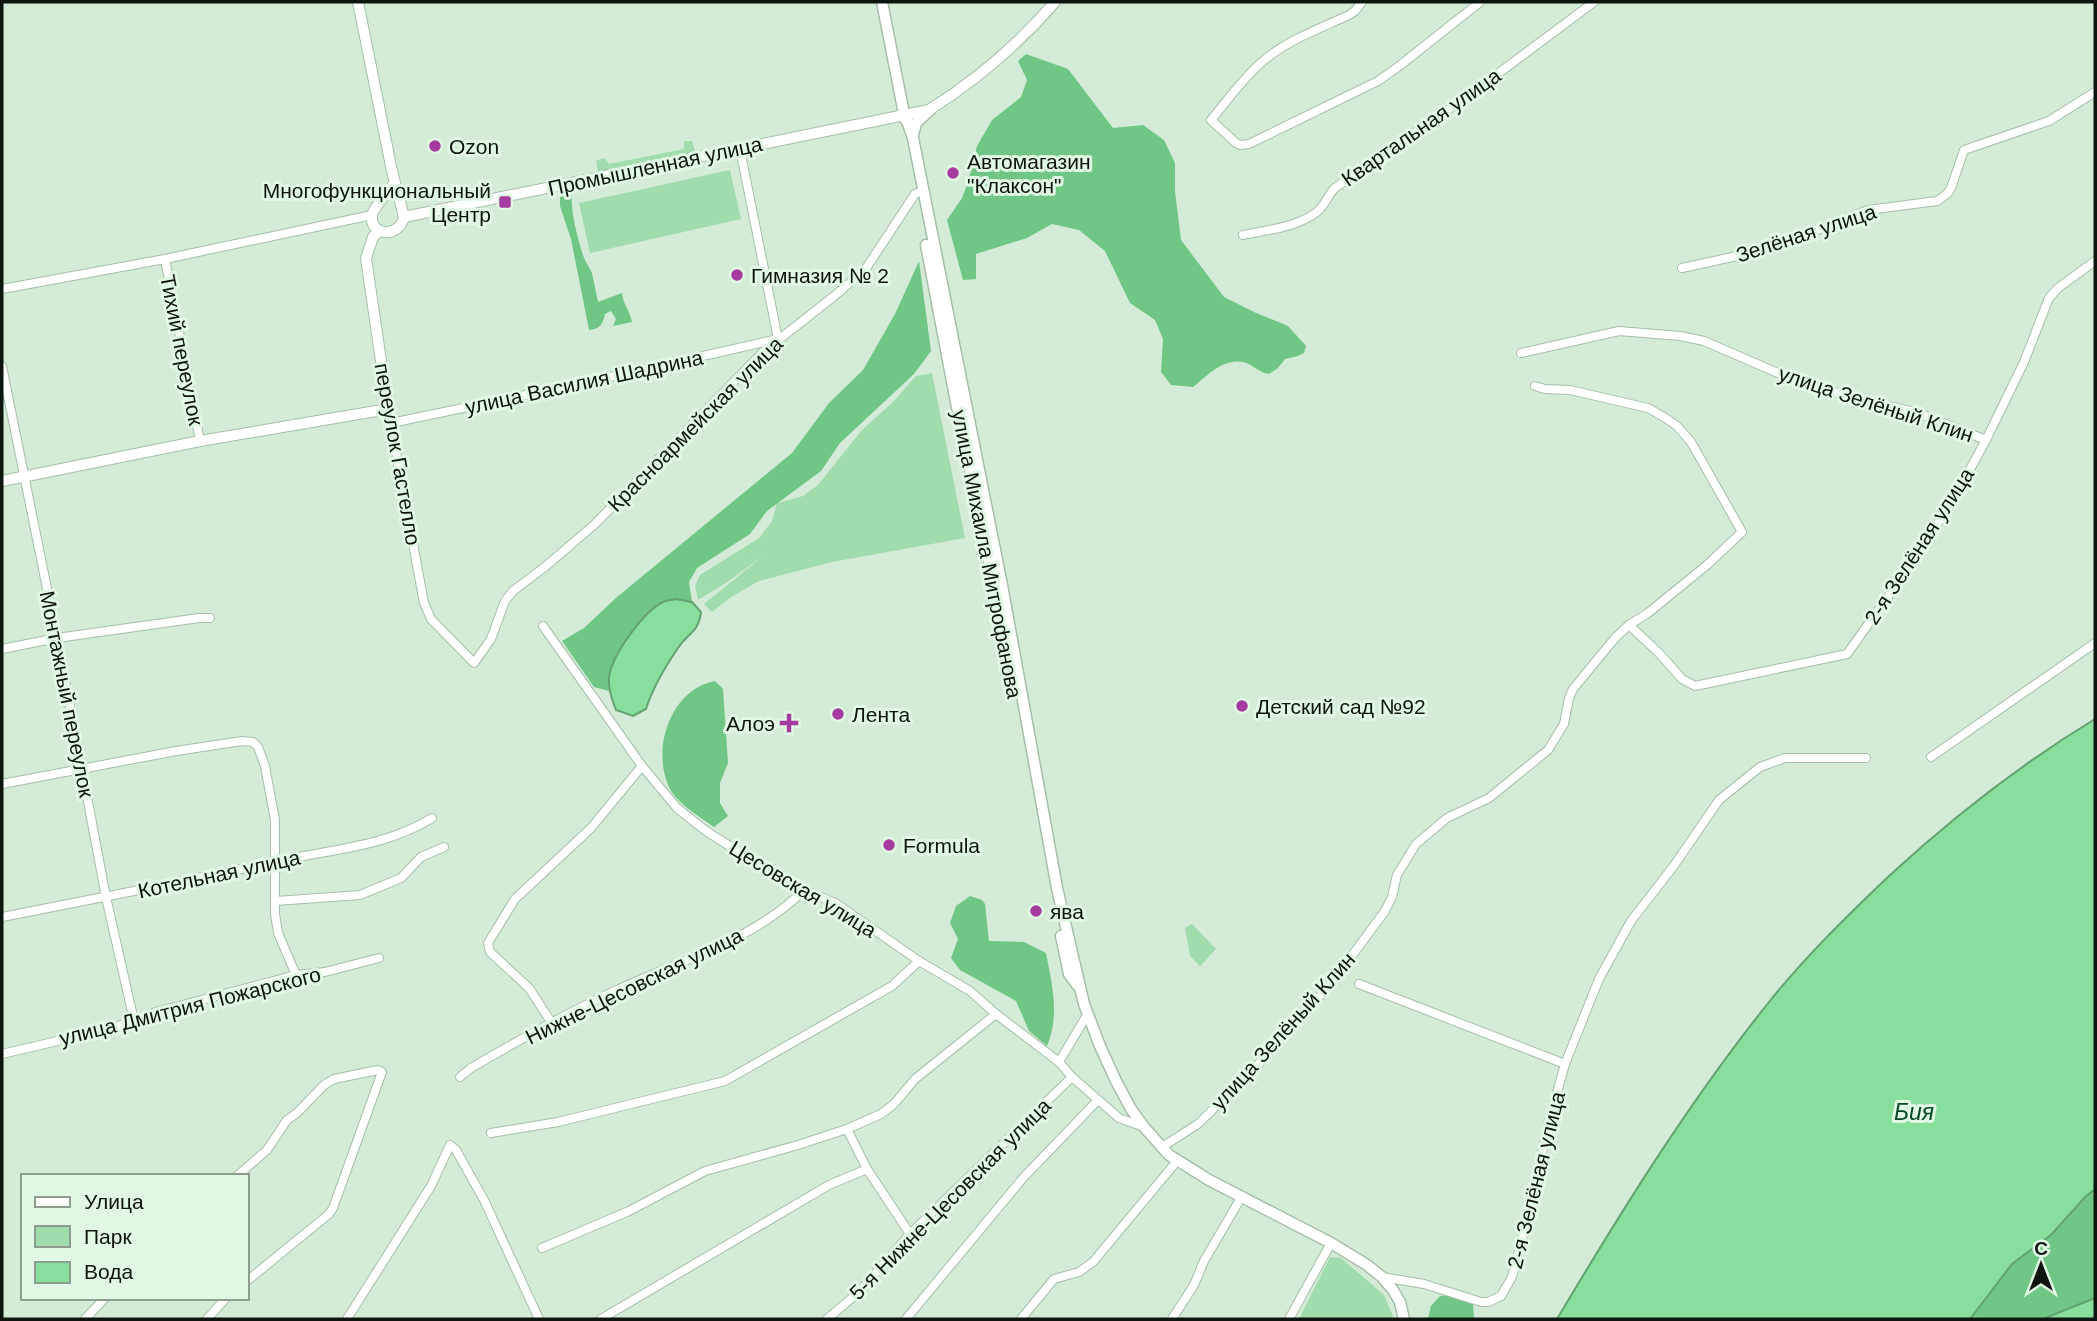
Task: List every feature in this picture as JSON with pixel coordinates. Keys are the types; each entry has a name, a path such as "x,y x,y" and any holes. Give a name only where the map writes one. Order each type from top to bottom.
{"main road":[{"name":"улица Михаила Митрофанова","path":"882,2 964,420 1021,689 1050,857 1087,1015 1116,1081 1144,1127 1177,1161 1331,1243 1382,1277"},
{"path":"913,138 916,123 931,109"},
{"name":"улица Михаила Митрофанова","path":"905,114 913,138 920,192"},
{"path":"1382,1277 1400,1302 1404,1319"}],"street":[{"path":"2,289 374,222 392,233 398,230 403,224 404,214 395,183 358,2"},
{"path":"905,114 931,109 974,81 1028,33 1055,2"},
{"path":"1362,2 1349,15 1293,40 1266,58 1211,120 1236,143 1249,144 1378,81 1480,2"},
{"name":"Квартальная улица","path":"1243,235 1300,221 1313,214 1323,206 1335,188 1472,93 1594,2"},
{"name":"Зелёная улица","path":"1682,268 1769,249 1868,210 1937,201 1950,191 1964,150 2049,121 2095,92"},
{"name":"Промышленная улица","path":"404,214 905,114"},
{"path":"740,149 778,339"},
{"path":"374,222 375,207 395,183"},
{"name":"Красноармейская улица","path":"474,663 491,639 505,601 513,591 595,524 778,339 865,270 920,192"},
{"path":"381,202 394,202 404,214"},
{"name":"переулок Гастелло","path":"374,222 366,258 388,409 424,603 431,619 474,663"},
{"name":"Тихий переулок","path":"165,259 200,441"},
{"name":"2-я Зелёная улица","path":"1629,625 1660,653 1677,674 1695,686 1847,654 1952,502 2024,362 2049,298 2058,288 2095,261"},
{"name":"улица Зелёный Клин","path":"1521,353 1619,331 1680,336 1704,341 1808,386 1918,413 1986,440"},
{"name":"улица Василия Шадрина","path":"391,424 778,339"},
{"name":"Монтажный переулок","path":"2,366 106,897 134,1021"},
{"name":"улица Зелёный Клин","path":"1162,1147 1198,1124 1252,1071 1331,984 1385,911 1392,897 1397,875 1416,844 1447,818 1489,798 1548,750 1564,724 1573,689 1590,667 1629,625 1707,565 1742,532 1691,442 1677,426 1658,412 1570,390 1545,390 1535,386"},
{"path":"2,481 200,441 388,409"},
{"path":"2,649 57,638 210,618"},
{"name":"Цесовская улица","path":"543,626 642,766 677,808 706,831 804,890 837,904 919,961 970,991 1059,1062 1119,1118 1144,1127"},
{"path":"1931,757 2095,643"},
{"path":"2,784 242,741 253,742 265,766 275,820 278,933 296,975"},
{"name":"2-я Зелёная улица","path":"1382,1277 1424,1284 1481,1302 1501,1296 1508,1287 1515,1265 1565,1064 1599,979 1625,930 1719,800 1760,767 1785,758 1866,758"},
{"path":"551,1022 529,988 490,952 488,943 515,900 591,828 642,766"},
{"name":"Котельная улица","path":"2,917 345,850 403,832 432,818"},
{"path":"276,901 342,897 374,891 404,876 421,857 443,847"},
{"name":"Нижне-Цесовская улица","path":"460,1077 551,1022 618,989 741,936 789,905 804,890"},
{"name":"улица Дмитрия Пожарского","path":"2,1054 134,1021 156,1012 296,975 325,972 379,958"},
{"path":"491,1133 558,1122 725,1081 892,986 919,961"},
{"name":"2-я Зелёная улица","path":"1359,984 1565,1064"},
{"path":"542,1248 637,1206 705,1171 847,1129 888,1110 915,1079 996,1014"},
{"path":"1059,1062 1087,1015"},
{"path":"239,1174 267,1150 287,1120 324,1085 334,1079 377,1070 382,1072 333,1208 248,1280"},
{"name":"5-я Нижне-Цесовская улица","path":"827,1319 876,1276 910,1234 1072,1077"},
{"path":"906,1319 1023,1178 1098,1100"},
{"path":"847,1129 867,1169 910,1234"},
{"path":"349,1319 431,1186 450,1145 456,1150 484,1200 539,1319"},
{"path":"1021,1319 1054,1279 1079,1272 1093,1262 1177,1161"},
{"path":"601,1319 829,1185 867,1169"},
{"path":"1172,1319 1242,1196"},
{"path":"1289,1319 1331,1243"},
{"path":"85,1319 103,1300"},
{"path":"206,1319 224,1300"}],"green space":[{"path":"684,141 692,141 695,152 598,172 596,161 604,158 609,164 684,149"},
{"path":"730,170 741,219 590,253 579,203"},
{"path":"932,373 965,538 832,562 759,581 712,612 704,604 763,556 698,600 695,586 700,575 759,538 772,521 777,503 803,496 818,485 862,430 894,401 916,376"},
{"path":"1192,924 1216,949 1200,966 1190,956 1185,928"},
{"path":"1330,1257 1341,1258 1384,1295 1394,1319 1299,1319"}],"shaded area":[{"path":"1026,54 1068,69 1113,128 1143,125 1164,140 1175,163 1175,191 1181,240 1224,297 1288,326 1306,346 1304,353 1285,359 1269,374 1236,361 1216,368 1193,387 1171,385 1161,372 1163,339 1155,320 1130,303 1105,251 1079,230 1052,224 1027,238 976,254 976,279 963,280 947,220 962,198 977,146 992,120 1021,97 1027,80 1018,61"},
{"path":"570,188 573,191 572,205 577,234 592,273 598,302 622,293 632,322 613,326 616,319 611,311 605,314 598,327 589,330 571,239 560,206 560,192"},
{"path":"919,261 931,351 914,374 840,443 821,471 767,511 750,534 697,568 689,582 692,602 676,599 621,649 610,674 609,691 594,687 562,641 584,628 617,597 792,453 829,403 863,370 895,314"},
{"path":"715,681 723,689 728,763 720,783 720,803 728,816 714,827 677,799 669,787 662,755 664,738 676,708 687,695 700,686"},
{"path":"970,896 982,900 985,904 989,941 1024,942 1046,953 1054,1011 1047,1046 1029,1031 1016,1001 960,970 951,958 958,939 950,923 956,906"},
{"path":"2095,1189 2095,1298 2044,1319 1970,1319 2012,1264 2052,1234"},
{"path":"1459,1295 1473,1304 1474,1319 1428,1319 1431,1306 1440,1296"}],"water":[{"path":"676,599 692,602 701,612 698,625 668,662 646,709 633,716 616,710 609,677 616,657 630,634 648,614 665,601"},
{"name":"Бия","path":"2095,719 2095,1189 2052,1234 2012,1264 1970,1319 1557,1319 1632,1197 1711,1078 1797,969 1873,891 1938,833 2014,773"},
{"path":"2095,1298 2095,1319 2044,1319 2050,1316"}],"place":[{"name":"Ozon","path":"435,146"},
{"name":"Автомагазин \"Клаксон\"","path":"953,173"},
{"name":"Многофункциональный Центр","path":"505,202"},
{"name":"Гимназия № 2","path":"737,275"},
{"name":"Детский сад №92","path":"1242,706"},
{"name":"Лента","path":"838,714"},
{"name":"Алоэ","path":"789,723"},
{"name":"Formula","path":"889,845"},
{"name":"ява","path":"1036,911"}]}
